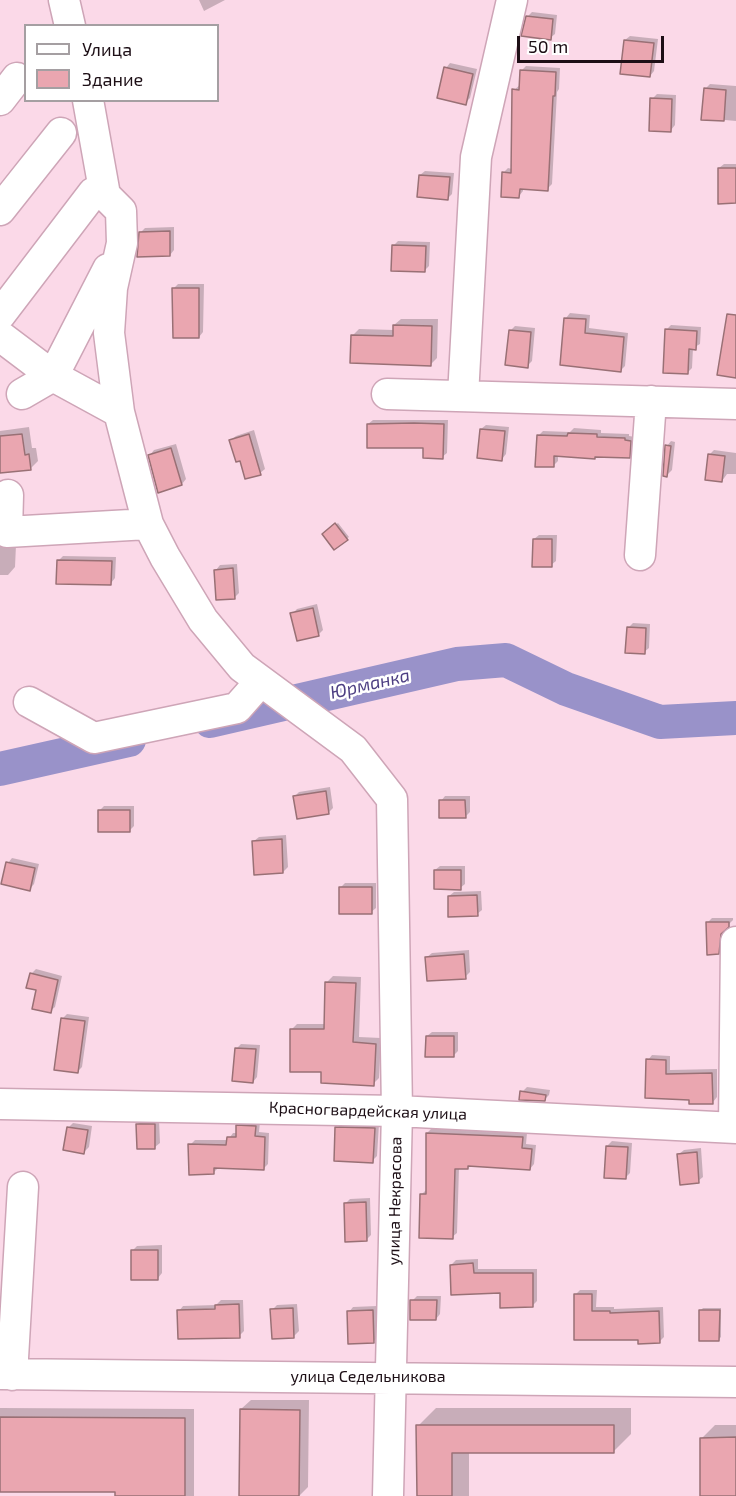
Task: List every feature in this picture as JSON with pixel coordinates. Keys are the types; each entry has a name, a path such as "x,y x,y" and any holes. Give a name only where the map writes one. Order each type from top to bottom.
{"street":[{"path":"64,0 70,24"},
{"path":"463,396 476,157 512,0"},
{"path":"29,702 94,738 237,708 264,686 242,668 203,620 148,524 118,412 109,333 112,288 122,243 121,211 105,195 88,102"},
{"path":"0,210 61,133"},
{"path":"0,315 93,193 105,195"},
{"path":"22,394 53,376 122,243"},
{"path":"0,336 53,376 118,412"},
{"path":"387,394 736,404"},
{"path":"640,555 651,401"},
{"path":"8,495 7,532 148,524"},
{"name":"улица Некрасова","path":"264,686 353,749 392,799 397,1111 392,1377 387,1496"},
{"path":"735,1128 736,942"},
{"name":"Красногвардейская улица","path":"0,1104 397,1111 735,1128"},
{"path":"6,1375 23,1187"},
{"name":"улица Седельникова","path":"6,1375 736,1382"}],"building":[{"path":"526,16 553,19 551,40 521,36"},
{"path":"624,40 654,43 650,77 620,74"},
{"path":"444,67 473,74 466,105 437,98"},
{"path":"520,70 556,72 548,191 520,189 519,198 501,197 502,172 511,173 512,89 519,90"},
{"path":"704,88 726,90 724,121 701,120"},
{"path":"650,98 672,99 671,132 649,131"},
{"path":"718,168 736,168 736,203 718,204"},
{"path":"419,175 450,177 448,200 417,197"},
{"path":"170,231 170,256 137,257 139,232"},
{"path":"392,245 426,246 425,272 391,271"},
{"path":"172,288 199,288 199,338 173,338"},
{"path":"727,314 736,315 736,378 717,375"},
{"path":"564,318 586,319 585,333 624,337 621,372 560,365"},
{"path":"393,325 432,326 431,366 350,363 351,335 393,336"},
{"path":"665,329 697,331 696,350 689,349 688,374 663,373"},
{"path":"509,330 531,332 528,368 505,365"},
{"path":"367,424 444,424 443,459 423,458 423,448 367,448"},
{"path":"480,429 505,431 502,461 477,458"},
{"path":"568,433 625,438 631,441 630,458 595,457 595,459 554,456 554,467 535,467 537,435 567,436"},
{"path":"22,434 25,455 29,454 31,470 0,473 0,436"},
{"path":"249,434 261,475 245,479 240,461 236,462 229,440"},
{"path":"665,445 671,446 667,477 663,476"},
{"path":"171,448 182,485 158,493 148,455"},
{"path":"708,454 725,456 722,482 705,480"},
{"path":"335,523 348,540 334,550 322,534"},
{"path":"533,539 552,539 552,567 532,567"},
{"path":"57,560 112,561 111,585 56,584"},
{"path":"233,568 235,599 216,600 214,570"},
{"path":"313,608 319,636 297,641 290,613"},
{"path":"627,627 646,628 645,654 625,653"},
{"path":"326,791 329,814 297,819 293,796"},
{"path":"439,800 465,800 466,818 439,818"},
{"path":"98,810 130,810 130,832 98,832"},
{"path":"282,839 283,873 254,875 252,841"},
{"path":"6,862 35,868 30,891 1,884"},
{"path":"434,870 461,870 461,890 434,889"},
{"path":"339,887 372,887 372,914 339,914"},
{"path":"477,895 478,916 448,917 448,896"},
{"path":"706,922 729,922 729,927 721,934 719,954 707,955"},
{"path":"464,954 466,979 427,981 425,957"},
{"path":"30,973 58,980 51,1013 32,1009 36,990 26,988"},
{"path":"325,982 356,983 353,1042 376,1044 374,1086 321,1083 321,1072 290,1072 290,1029 324,1029"},
{"path":"61,1018 85,1021 78,1073 54,1070"},
{"path":"426,1036 454,1036 454,1057 425,1057"},
{"path":"235,1048 256,1049 253,1083 232,1081"},
{"path":"646,1059 666,1060 666,1074 712,1073 713,1104 689,1104 689,1100 645,1098"},
{"path":"520,1091 546,1095 545,1101 519,1100"},
{"path":"136,1124 155,1124 155,1149 137,1149"},
{"path":"236,1125 256,1126 255,1136 265,1137 264,1170 214,1168 214,1174 189,1175 188,1144 226,1145 227,1137 236,1137"},
{"path":"67,1127 88,1130 84,1154 63,1150"},
{"path":"335,1127 375,1128 373,1163 334,1161"},
{"path":"426,1133 523,1137 522,1148 532,1149 530,1170 468,1166 468,1169 455,1169 453,1239 419,1238 420,1194 426,1194"},
{"path":"606,1146 628,1147 626,1179 604,1178"},
{"path":"697,1152 699,1183 680,1185 677,1154"},
{"path":"366,1202 367,1241 345,1242 344,1203"},
{"path":"131,1250 158,1250 158,1280 131,1280"},
{"path":"473,1263 474,1273 533,1273 533,1307 500,1308 500,1293 451,1295 450,1265"},
{"path":"574,1294 592,1294 592,1311 610,1311 610,1313 659,1311 660,1343 638,1344 638,1340 574,1340"},
{"path":"410,1300 437,1300 436,1320 410,1320"},
{"path":"239,1304 240,1338 178,1339 177,1310 215,1309 215,1305"},
{"path":"293,1308 294,1338 272,1339 270,1309"},
{"path":"373,1310 374,1343 348,1344 347,1311"},
{"path":"699,1310 720,1310 719,1341 699,1341"},
{"path":"240,1409 300,1410 299,1496 239,1496"},
{"path":"0,1417 185,1418 185,1496 115,1496 115,1492 0,1492"},
{"path":"416,1425 614,1425 614,1453 452,1453 452,1496 417,1496"},
{"path":"736,1437 736,1496 700,1496 700,1438"}],"waterway":[{"name":"Юрманка","path":"210,721 457,664 506,660 566,689 660,722 736,718"},
{"name":"Юрманка","path":"0,769 129,740"}]}
